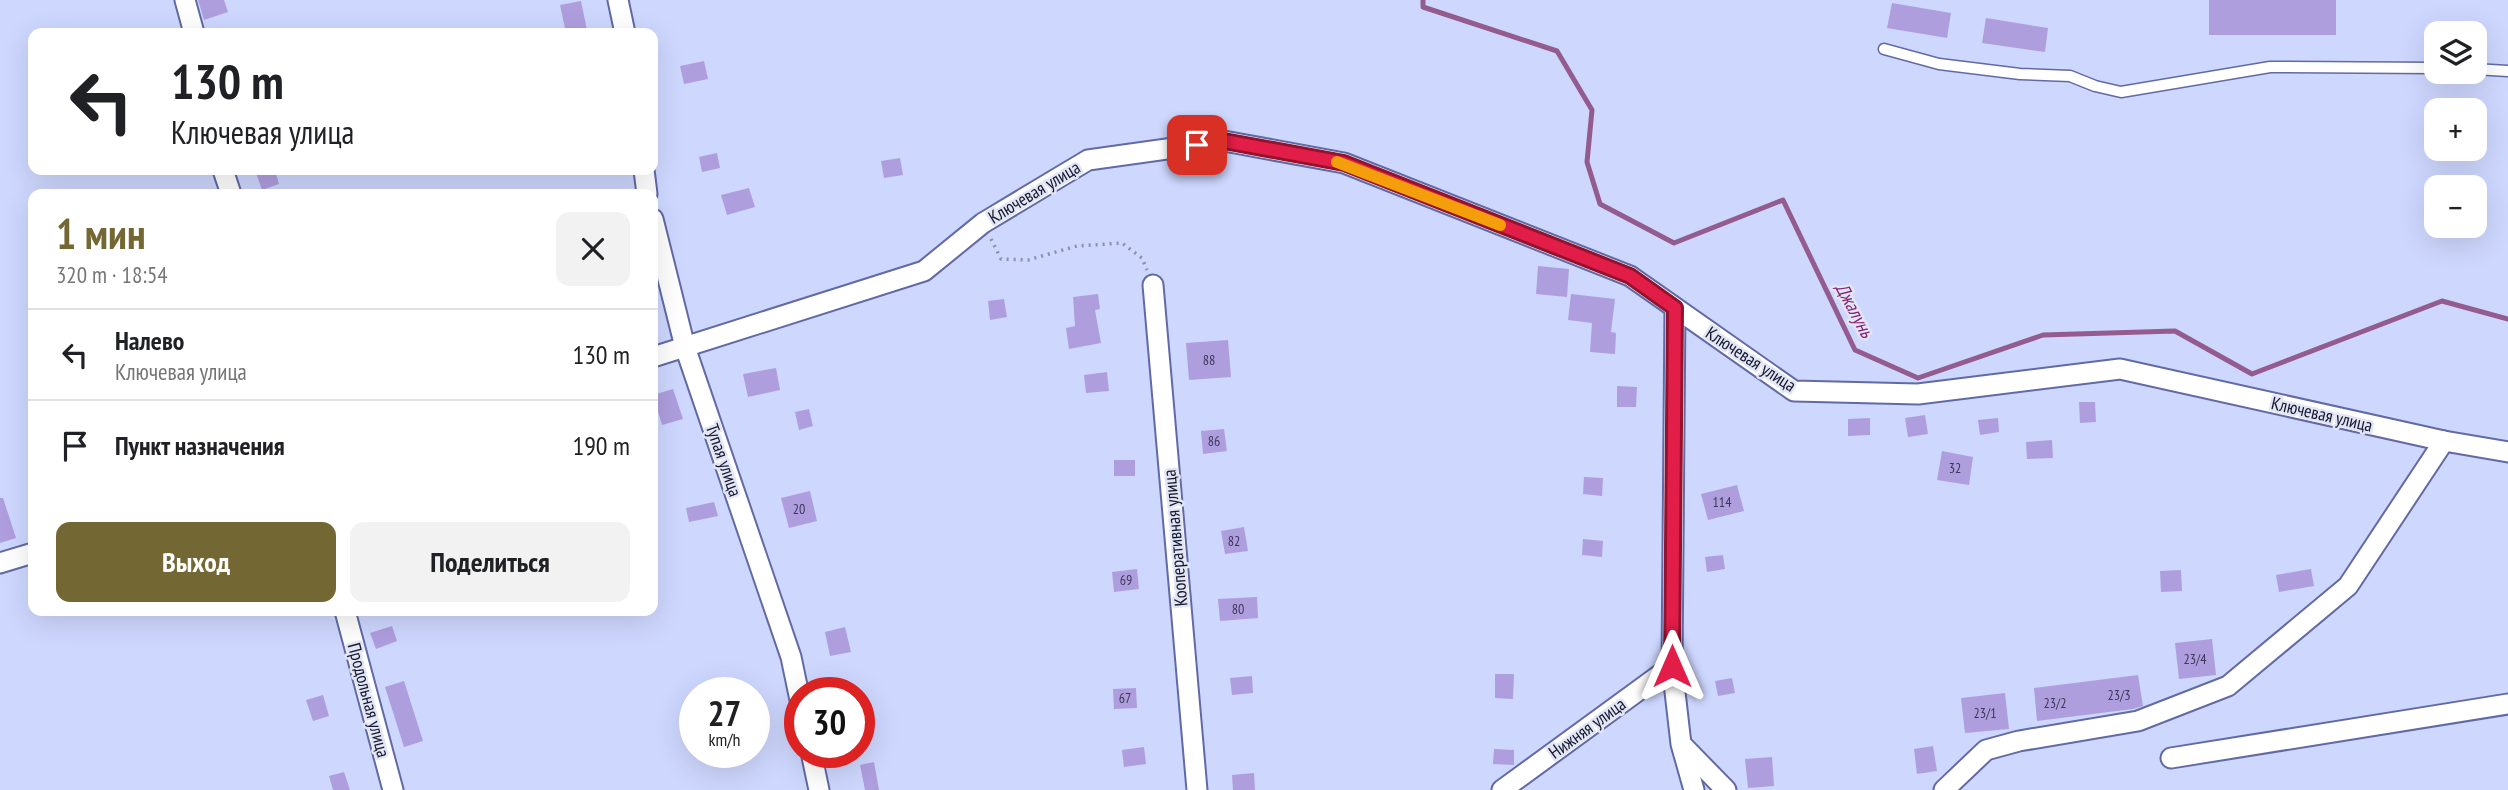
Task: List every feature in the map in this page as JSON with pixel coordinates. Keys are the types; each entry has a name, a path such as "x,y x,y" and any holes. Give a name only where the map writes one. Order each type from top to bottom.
{"street":[{"path":"184,0 192,28"},
{"path":"618,0 624,28"},
{"name":"Ключевая улица","path":"658,355 924,271 983,223 1088,160 1224,141 1344,163 1630,276 1794,391 1918,394 2120,369 2444,441 2508,452"},
{"name":"Тупая улица","path":"658,239 685,347 791,657 795,677"},
{"name":"Кооперативная улица","path":"1153,285 1197,790"},
{"path":"1675,308 1672,666 1681,744 1694,790"},
{"path":"1944,790 1986,750 2018,741 2138,721 2228,686 2348,586 2444,441"},
{"path":"0,563 28,555"},
{"name":"Продольная улица","path":"346,616 393,790"},
{"name":"Нижняя улица","path":"1502,790 1672,666"},
{"path":"2171,758 2508,704"},
{"path":"1681,744 1726,790"},
{"path":"814,768 819,790"}],"lane":[{"path":"1884,49 1939,64 2020,74 2070,76 2121,92 2270,67 2424,68"},
{"path":"2487,70 2508,71"}],"path":[{"path":"983,223 1001,259 1028,260 1077,246 1122,243 1142,258 1153,285"}],"building":[{"path":"198,0 224,0 228,12 204,20"},
{"path":"2209,0 2336,0 2336,35 2209,35"},
{"path":"581,1 587,28 565,28 560,5"},
{"path":"1892,3 1951,13 1947,38 1887,28"},
{"path":"1986,18 2048,28 2045,52 1982,43"},
{"path":"704,61 708,79 684,84 680,66"},
{"path":"717,153 720,168 702,172 699,157"},
{"path":"900,158 903,175 884,178 881,161"},
{"path":"257,175 276,175 279,184 262,189"},
{"path":"749,188 755,207 727,215 721,195"},
{"path":"1538,266 1569,269 1567,297 1536,294"},
{"path":"1098,294 1100,309 1095,310 1101,343 1069,349 1066,328 1075,326 1073,297"},
{"path":"1571,294 1615,299 1611,332 1616,333 1615,354 1590,352 1592,323 1568,320"},
{"path":"1004,299 1007,317 990,320 988,301"},
{"path":"1228,340 1231,377 1189,380 1186,343"},
{"path":"776,368 780,390 748,397 743,374"},
{"path":"1107,372 1109,391 1086,393 1084,375"},
{"path":"1617,386 1637,387 1636,407 1617,407"},
{"path":"673,389 683,419 662,425 658,412 658,394"},
{"path":"2079,402 2095,402 2096,422 2080,423"},
{"path":"809,409 813,426 799,430 795,412"},
{"path":"1925,415 1928,434 1908,437 1905,418"},
{"path":"1870,418 1870,435 1848,436 1848,419"},
{"path":"1998,418 1999,432 1980,435 1978,420"},
{"path":"1224,429 1227,451 1203,454 1201,431"},
{"path":"2052,440 2053,458 2027,459 2026,442"},
{"path":"1942,451 1973,457 1969,485 1937,480"},
{"path":"1114,460 1135,460 1135,476 1114,476"},
{"path":"1584,477 1603,478 1602,496 1583,494"},
{"path":"1737,485 1744,511 1708,520 1701,494"},
{"path":"810,491 817,521 789,528 781,498"},
{"path":"0,498 3,498 16,538 0,543"},
{"path":"714,502 718,516 689,522 686,508"},
{"path":"1244,527 1248,551 1225,554 1221,531"},
{"path":"1583,539 1603,541 1602,557 1582,555"},
{"path":"1723,555 1725,569 1707,572 1705,557"},
{"path":"1137,569 1139,589 1114,592 1112,572"},
{"path":"2311,569 2314,586 2279,592 2276,575"},
{"path":"2181,570 2182,591 2161,592 2160,571"},
{"path":"1257,597 1258,618 1220,621 1218,599"},
{"path":"392,626 397,641 376,649 370,633"},
{"path":"845,627 851,652 830,656 825,632"},
{"path":"2212,639 2216,675 2179,679 2175,643"},
{"path":"1495,674 1514,674 1513,699 1495,698"},
{"path":"2138,675 2143,706 2037,721 2034,688"},
{"path":"1252,676 1253,693 1232,695 1230,678"},
{"path":"1732,678 1735,693 1718,696 1715,681"},
{"path":"404,681 423,741 404,747 385,687"},
{"path":"1136,688 1137,708 1114,709 1113,689"},
{"path":"2005,693 2009,729 1965,733 1961,698"},
{"path":"323,695 329,716 313,721 306,700"},
{"path":"1933,746 1937,771 1917,774 1914,749"},
{"path":"1144,747 1146,764 1124,767 1122,750"},
{"path":"1494,749 1514,750 1514,765 1493,764"},
{"path":"1772,757 1774,786 1748,788 1745,759"},
{"path":"861,768 875,768 879,790 865,790"},
{"path":"344,772 350,790 333,790 329,776"},
{"path":"1254,773 1255,790 1233,790 1232,775"}],"waterway":[{"name":"Джалунь","path":"1423,0 1423,7 1557,51 1592,110 1587,162 1600,204 1674,243 1783,200 1855,350 1918,378 2043,335 2175,331 2252,374 2442,301 2508,319"}],"slow traffic":[{"path":"1337,162 1500,225"}],"route":[{"path":"1197,145 1224,141 1344,163 1630,276 1675,308 1672,666"}]}
